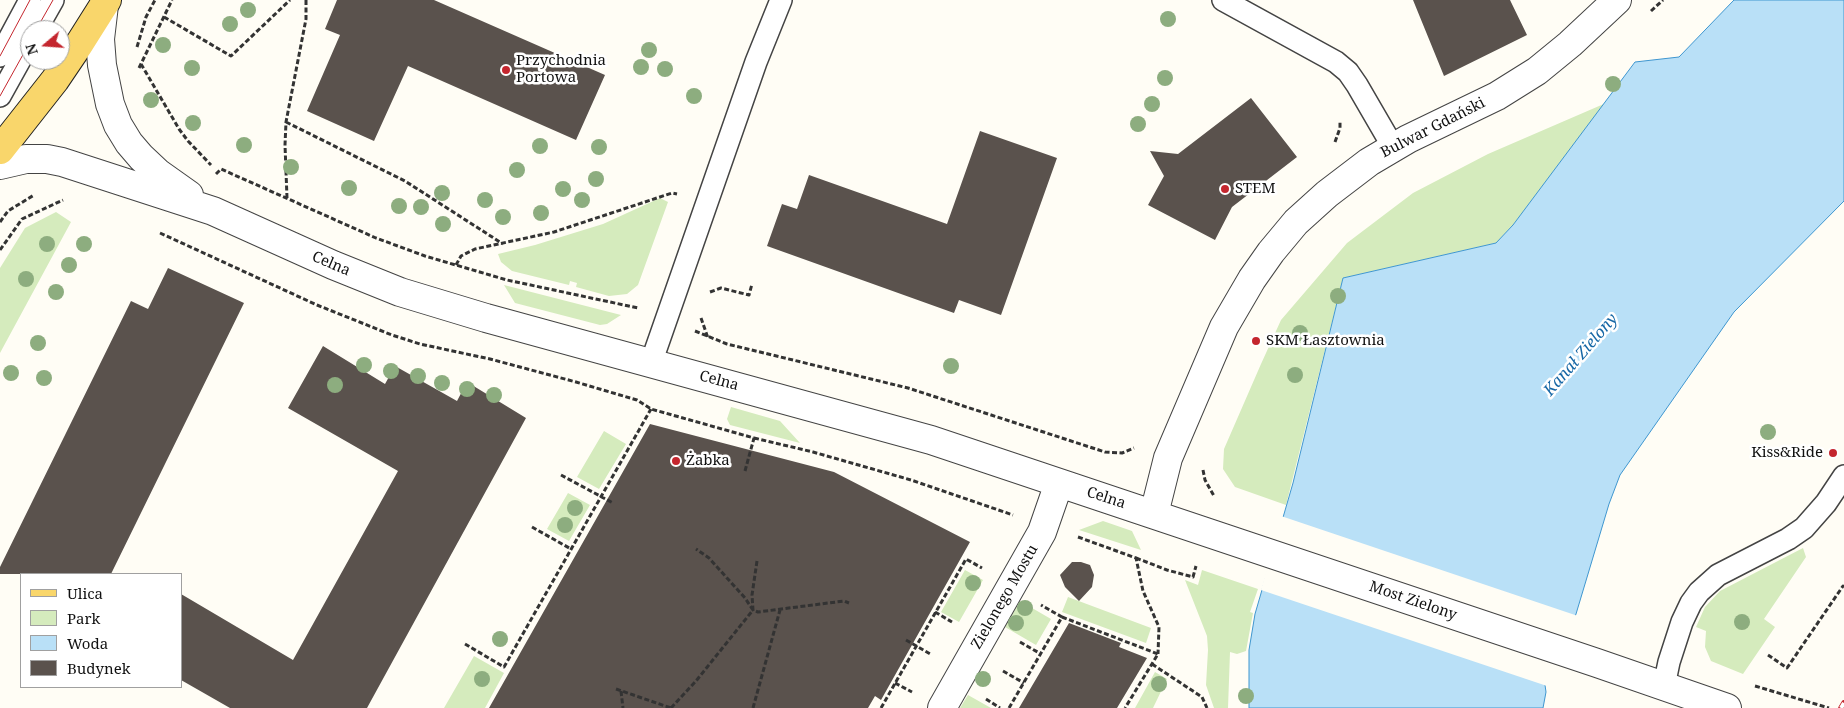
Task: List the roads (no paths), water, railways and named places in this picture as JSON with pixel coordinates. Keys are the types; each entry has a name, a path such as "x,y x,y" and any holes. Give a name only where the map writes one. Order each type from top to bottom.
{"main road":[{"path":"0,150 55,80 106,3"}],"street":[{"name":"Bulwar Gdański","path":"1154,514 1168,458 1224,328 1252,278 1283,237 1313,206 1348,176 1393,146 1481,105 1528,78 1556,56 1617,0"},
{"name":"Celna","path":"106,3 100,39 102,65 110,104 118,125 129,143 148,164 184,192 213,211"},
{"name":"Celna","path":"0,165 26,159 56,160 213,211 333,265 400,292 931,440 1229,540"},
{"name":"Zielonego Mostu","path":"942,708 1045,526 1059,483"},
{"name":"Most Zielony","path":"1229,540 1727,708"}],"lane":[{"path":"0,56 30,0"},
{"path":"42,20 53,0"},
{"path":"651,363 756,62 781,0"},
{"path":"1223,0 1336,62 1348,72 1393,146"},
{"path":"0,96 20,60"},
{"path":"1664,686 1669,662 1682,622 1691,603 1699,592 1710,581 1733,566 1804,528 1844,476"}],"water":[{"name":"Kanał Zielony","path":"1734,0 1844,0 1844,201 1734,312 1620,475 1609,504 1576,614 1545,685 1546,692 1543,708 1249,708 1249,650 1255,614 1293,483 1343,278 1496,243 1513,225 1635,62 1679,57"}],"tram line":[{"path":"0,56 30,0"},
{"path":"42,20 53,0"},
{"path":"0,96 20,60"}],"railway":[{"path":"1841,708 1844,703"}],"place":[{"name":"Przychodnia Portowa","path":"506,70"},
{"name":"STEM","path":"1225,189"},
{"name":"SKM Łasztownia","path":"1256,341"},
{"name":"Kiss&Ride","path":"1833,453"},
{"name":"Żabka","path":"676,461"}]}
